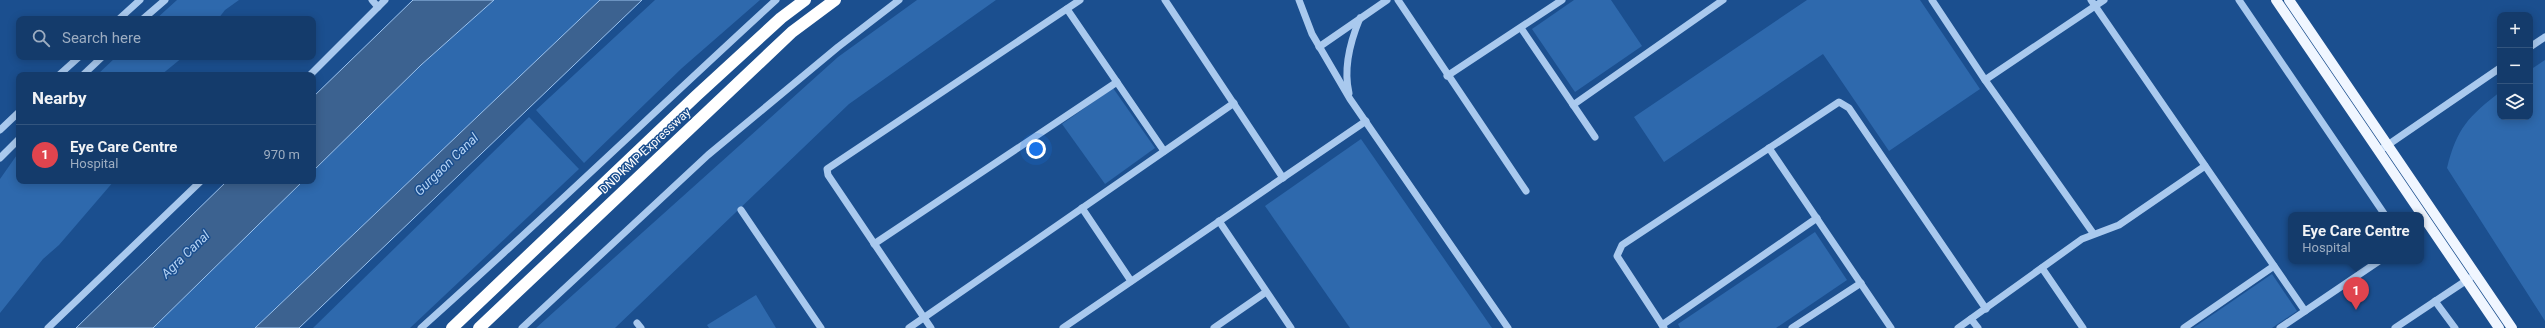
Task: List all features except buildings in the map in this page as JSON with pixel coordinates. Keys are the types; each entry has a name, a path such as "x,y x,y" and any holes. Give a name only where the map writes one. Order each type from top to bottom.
{"highway":[{"name":"DND KMP Expressway","path":"452,328 696,96 782,18 805,0"},
{"name":"DND KMP Expressway","path":"479,328 792,32 835,0"}],"main road":[{"path":"2276,0 2383,148 2471,277 2512,328"},
{"path":"2289,0 2383,148"},
{"path":"2471,277 2499,328"}],"street":[{"path":"122,16 140,0"},
{"path":"146,16 165,0"},
{"path":"372,0 378,6"},
{"path":"313,72 385,0"},
{"path":"421,328 540,222 635,129 776,0"},
{"path":"522,328 708,155 838,47 899,0"},
{"path":"931,328 828,175 827,169 1080,0"},
{"path":"1165,0 1283,178"},
{"path":"1299,0 1307,24 1318,47 1350,99 1508,328"},
{"path":"1318,47 1387,0"},
{"path":"1398,0 1447,76 1526,191"},
{"path":"1447,76 1562,0"},
{"path":"1573,105 1723,0"},
{"path":"1932,0 1985,80 2093,233"},
{"path":"1985,80 2093,3 2104,0"},
{"path":"2239,0 2383,212"},
{"path":"2093,3 2305,311"},
{"path":"1067,9 1164,151"},
{"path":"1350,99 1346,65 1353,34 1360,18"},
{"path":"1521,28 1595,137"},
{"path":"2533,45 2545,37"},
{"path":"62,72 76,60"},
{"path":"86,72 99,60"},
{"path":"2383,148 2497,70"},
{"path":"874,244 1117,82"},
{"path":"1817,218 1663,326 1617,256 1618,250 1622,245 1832,105 1839,102 1846,104 1986,309"},
{"path":"909,328 1234,103"},
{"path":"0,130 16,115"},
{"path":"1063,328 1366,122"},
{"path":"0,158 16,142"},
{"path":"1769,148 1891,328"},
{"path":"1958,328 2093,233 2107,231 2119,225 2205,166"},
{"path":"48,328 198,184"},
{"path":"1082,208 1132,281"},
{"path":"741,210 821,328"},
{"path":"1219,221 1291,328"},
{"path":"2280,328 2375,264"},
{"path":"2184,328 2274,266"},
{"path":"2042,268 2083,328"},
{"path":"2395,328 2471,277"},
{"path":"1792,328 1861,283"},
{"path":"1214,328 1266,292"},
{"path":"2435,301 2455,328"},
{"path":"1971,319 1978,328"}],"shaded area":[{"path":"177,0 239,0 225,10 220,16 159,16"},
{"path":"494,0 600,0 255,328 153,328 300,184 316,184 316,168 421,65"},
{"path":"655,0 760,0 682,68 584,163 536,110"},
{"path":"917,0 996,0 849,104 615,328 536,328 838,57"},
{"path":"1574,0 1611,0 1642,46 1575,92 1532,29"},
{"path":"1807,0 1920,0 1980,89 1889,151 1823,54 1664,162 1634,117"},
{"path":"113,60 179,60 165,72 100,72"},
{"path":"2545,60 2545,321 2447,168 2455,143 2465,124 2497,95 2497,120 2533,120 2533,68"},
{"path":"1113,88 1155,148 1105,184 1062,124"},
{"path":"529,117 579,169 410,328 313,328"},
{"path":"1361,139 1492,328 1350,328 1265,206"},
{"path":"16,156 16,184 111,184 59,245 43,259 0,313 0,179"},
{"path":"1815,232 1847,280 1776,328 1680,328 1678,324"},
{"path":"2272,274 2297,311 2272,328 2193,328"},
{"path":"756,295 776,328 709,328 707,325"}],"water":[{"path":"413,0 494,0 421,65 316,168 316,94"},
{"name":"Gurgaon Canal","path":"600,0 642,0 299,328 255,328"},
{"name":"Agra Canal","path":"224,184 300,184 153,328 76,328"}],"place":[{"name":"Eye Care Centre","path":"2356,310"}]}
